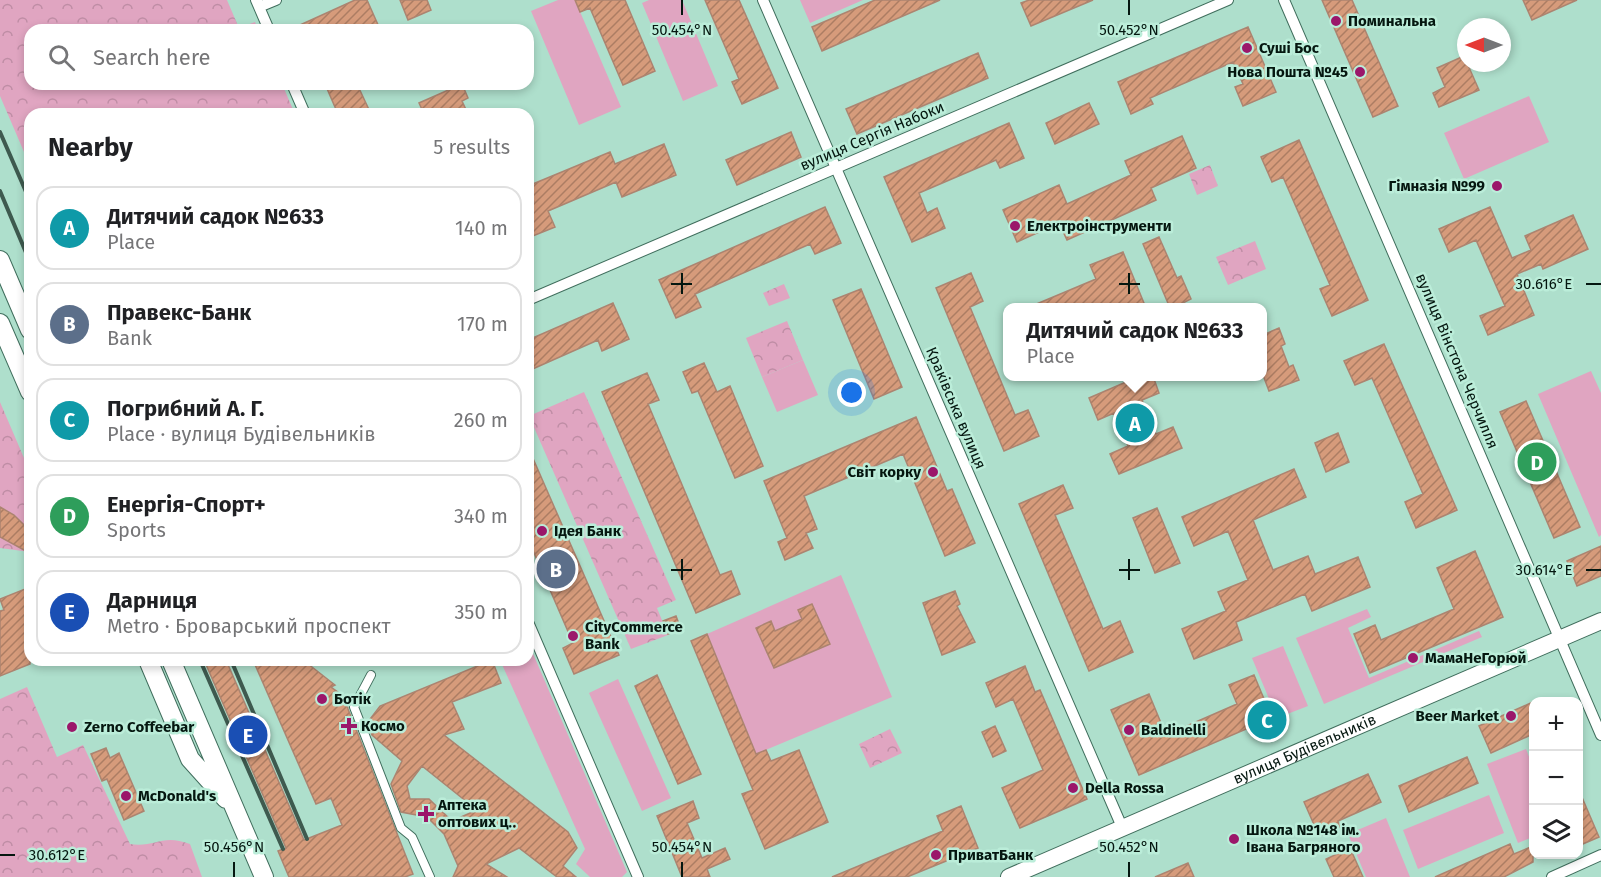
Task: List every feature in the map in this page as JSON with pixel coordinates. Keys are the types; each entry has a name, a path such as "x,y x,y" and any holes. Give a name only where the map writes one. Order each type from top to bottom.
{"main road":[{"path":"0,260 24,316"},
{"path":"0,323 24,378"},
{"name":"вулиця Будівельників","path":"1009,877 1601,621"},
{"path":"151,666 190,759 235,809"},
{"path":"174,666 264,877"}],"street":[{"path":"266,24 257,4 276,0"},
{"name":"Краківська вулиця","path":"763,0 1122,827"},
{"name":"вулиця Сергія Набоки","path":"534,297 1228,0"},
{"name":"вулиця Вінстона Черчилля","path":"1284,0 1601,735"},
{"path":"295,90 302,108"},
{"path":"534,636 638,877"},
{"path":"371,675 354,707 401,828 412,837 430,877"},
{"path":"1552,877 1601,855"}],"green space":[{"path":"0,0 227,0 237,24 24,24 24,90 285,90 292,108 24,108 24,152 0,96"},
{"path":"558,0 575,0 621,107 579,125 531,11"},
{"path":"649,0 682,0 718,86 683,101 642,3"},
{"path":"800,0 863,0 810,23"},
{"path":"1529,96 1549,142 1464,179 1444,133"},
{"path":"1210,165 1218,186 1197,195 1189,174"},
{"path":"1255,241 1266,269 1228,285 1216,257"},
{"path":"784,284 790,298 769,306 763,293"},
{"path":"787,321 803,360 762,377 746,338"},
{"path":"803,360 818,395 777,412 762,377"},
{"path":"1591,371 1601,393 1601,535 1599,537 1538,394"},
{"path":"584,392 676,600 657,608 668,635 631,649 534,427 534,414"},
{"path":"0,402 24,458 24,551 0,548"},
{"path":"841,575 892,697 756,754 707,634"},
{"path":"1367,609 1371,617 1348,628 1369,678 1479,631 1482,637 1324,704 1296,638"},
{"path":"1283,646 1308,706 1277,718 1252,658"},
{"path":"534,656 627,872 622,877 590,877 576,864 585,849 503,666 534,666"},
{"path":"618,679 671,798 642,811 589,693"},
{"path":"27,687 57,757 83,745 130,844 139,845 172,840 190,844 202,877 0,877 0,699"},
{"path":"890,729 902,753 870,768 859,744"},
{"path":"1526,749 1529,757 1529,839 1518,843 1487,764"},
{"path":"1489,795 1504,833 1418,869 1403,830"},
{"path":"1386,818 1410,877 1366,877 1348,834"}],"building":[{"path":"355,0 367,0 378,24 302,24"},
{"path":"400,0 427,0 431,10 408,20"},
{"path":"575,0 625,0 655,71 623,85 590,8 580,12"},
{"path":"705,0 739,0 778,88 742,104 732,82 739,79"},
{"path":"875,0 940,0 822,51 812,27"},
{"path":"1029,0 1093,0 1031,26 1021,3"},
{"path":"1322,0 1352,0 1398,106 1373,117"},
{"path":"1523,0 1577,0 1532,20"},
{"path":"1248,27 1276,92 1243,106 1235,87 1243,84 1233,62 1150,98 1153,104 1131,114 1118,82"},
{"path":"978,53 988,78 857,134 846,109"},
{"path":"1457,59 1457,72 1471,72 1479,90 1439,107 1433,93 1445,87 1437,68"},
{"path":"328,90 360,90 368,108 335,108"},
{"path":"448,90 465,90 468,98 462,101 465,108 421,108 419,103"},
{"path":"1089,103 1099,124 1055,144 1046,123"},
{"path":"1009,123 1024,158 1000,168 996,160 919,193 927,213 937,208 945,228 912,242 884,177"},
{"path":"791,132 801,157 737,185 726,160"},
{"path":"1182,136 1196,168 1151,188 1156,200 1067,240 1059,223 1017,242 1003,210 1059,185 1067,204 1131,175 1125,161"},
{"path":"1299,140 1368,300 1332,316 1320,289 1330,285 1283,177 1272,182 1261,157"},
{"path":"664,144 676,175 622,197 616,182 548,211 555,227 534,236 534,184 610,152 615,164"},
{"path":"825,207 841,243 815,254 810,244 695,294 701,307 676,318 659,280"},
{"path":"1490,207 1512,258 1531,250 1525,236 1573,215 1588,249 1543,269 1541,264 1517,274 1534,315 1488,335 1480,316 1505,306 1476,240 1449,252 1439,229"},
{"path":"1159,237 1177,278 1181,276 1191,299 1183,303 1168,303 1143,244"},
{"path":"1123,252 1144,303 1039,303 1096,279 1090,265"},
{"path":"971,273 983,301 970,307 1015,415 1028,410 1039,436 1004,451 936,288"},
{"path":"861,289 902,387 874,399 833,300"},
{"path":"613,303 629,339 602,351 598,340 534,368 534,337"},
{"path":"1279,328 1285,344 1281,346 1289,367 1293,365 1299,380 1269,391 1265,381 1267,333"},
{"path":"1384,344 1457,510 1416,528 1405,502 1423,494 1372,378 1355,385 1344,361"},
{"path":"704,363 717,392 730,386 763,466 735,478 698,391 692,393 683,372"},
{"path":"647,373 659,400 648,404 720,575 731,571 740,594 696,613 602,392"},
{"path":"1128,381 1155,381 1159,393 1142,400 1156,434 1173,427 1182,448 1119,474 1110,454 1128,446 1114,413 1098,420 1089,398"},
{"path":"1526,401 1580,527 1554,538 1500,412"},
{"path":"916,417 947,491 952,489 975,543 945,556 903,454 804,496 817,529 806,533 813,548 785,560 778,542 787,538 764,481"},
{"path":"1338,433 1349,462 1326,472 1315,443"},
{"path":"534,461 619,655 574,674 563,648 573,643 534,553"},
{"path":"1294,469 1306,497 1253,520 1273,570 1308,556 1315,574 1358,557 1370,587 1312,611 1305,594 1236,622 1242,640 1194,659 1182,629 1226,611 1218,592 1248,580 1228,531 1194,546 1182,517"},
{"path":"1063,485 1073,508 1055,515 1103,629 1120,621 1133,652 1089,671 1019,504"},
{"path":"0,507 14,515 24,525 24,550 0,537"},
{"path":"1157,508 1180,563 1155,573 1133,518"},
{"path":"1601,546 1601,576 1577,586 1567,561"},
{"path":"1475,551 1503,617 1370,673 1354,634 1375,625 1381,640 1454,609 1437,568"},
{"path":"24,589 25,666 0,676 0,611 4,610 0,599"},
{"path":"955,591 960,604 957,606 975,642 942,655 923,603"},
{"path":"812,604 830,644 774,668 756,628 771,621 775,631 802,619 798,610"},
{"path":"676,616 681,629 668,634 663,621"},
{"path":"707,634 756,754 766,750 771,761 799,750 828,822 765,849 742,794 753,790 691,641"},
{"path":"207,666 229,666 304,840 342,825 331,798 316,804 256,666 311,666 335,685 331,687 346,698 348,709 413,874 405,877 289,877 278,851 286,848"},
{"path":"477,666 494,666 501,683 452,702 464,729 444,735 568,832 577,848 563,866 576,877 557,877 519,848 486,864 507,877 453,877 458,866 444,834 427,817 401,812 391,784 402,761 372,735 367,723 380,706","holes":["422,766 477,810 452,821 429,799 410,799 407,786"]},
{"path":"1025,666 1035,692 1040,690 1087,799 1020,828 1002,788 1043,770 1013,699 996,707 986,683"},
{"path":"657,675 701,774 678,784 635,686"},
{"path":"1254,675 1272,718 1139,775 1111,710 1149,694 1166,735 1237,704 1229,685"},
{"path":"1529,704 1529,736 1491,753 1479,726"},
{"path":"995,726 1006,751 993,757 982,732"},
{"name":"McDonald's","path":"106,748 110,758 119,753 144,811 124,820 107,779 102,781 91,754"},
{"path":"1467,757 1478,783 1409,812 1399,786"},
{"path":"1368,774 1381,802 1338,821 1340,827 1319,836 1304,802"},
{"path":"1583,800 1599,837 1583,844"},
{"path":"693,801 699,818 687,823 702,858 725,848 730,859 707,869 710,877 682,877 657,816"},
{"path":"961,806 978,848 907,877 832,877 943,831 937,816"},
{"path":"1510,844 1514,854 1529,848 1529,859 1533,859 1533,862 1504,877 1435,877"},
{"path":"1350,848 1363,877 1334,877 1326,859"},
{"path":"1188,863 1194,877 1155,877"}],"railway":[{"path":"0,132 24,187"},
{"path":"0,191 24,248"},
{"path":"203,666 283,849"},
{"path":"234,666 307,839"}],"place":[{"name":"Поминальна","path":"1336,21"},
{"name":"Суші Бос","path":"1247,48"},
{"name":"Нова Пошта №45","path":"1360,72"},
{"name":"Гімназія №99","path":"1497,186"},
{"name":"Електроінструменти","path":"1015,226"},
{"name":"Дитячий садок №633","path":"1135,423"},
{"name":"Енергія-Спорт+","path":"1537,462"},
{"name":"Світ корку","path":"933,472"},
{"name":"Ідея Банк","path":"542,531"},
{"name":"Правекс-Банк","path":"556,569"},
{"name":"CityCommerce Bank","path":"573,636"},
{"name":"МамаНеГорюй","path":"1413,658"},
{"name":"Ботік","path":"322,699"},
{"name":"Beer Market","path":"1511,716"},
{"name":"Погрибний А. Г.","path":"1267,720"},
{"name":"Космо","path":"349,726"},
{"name":"Zerno Coffeebar","path":"72,727"},
{"name":"Baldinelli","path":"1129,730"},
{"name":"Дарниця","path":"248,735"},
{"name":"Della Rossa","path":"1073,788"},
{"name":"McDonald's","path":"126,796"},
{"name":"Аптека оптових ц‥","path":"426,814"},
{"name":"Школа №148 ім. Івана Багряного","path":"1234,839"},
{"name":"ПриватБанк","path":"936,855"}]}
